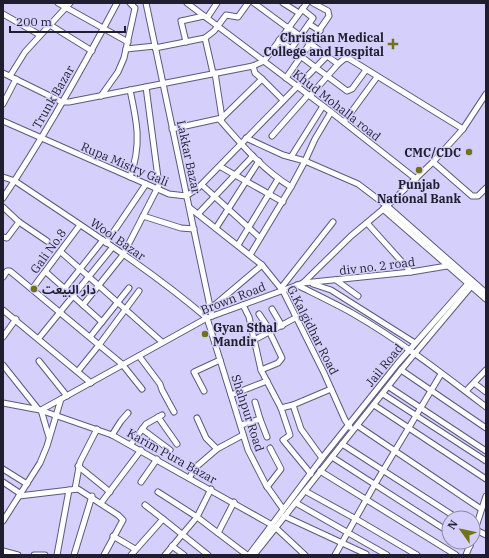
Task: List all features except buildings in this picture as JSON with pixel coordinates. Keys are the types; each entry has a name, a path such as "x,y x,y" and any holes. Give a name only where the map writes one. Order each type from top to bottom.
{"street":[{"path":"58,3 128,42"},
{"path":"10,76 25,52 70,3"},
{"name":"Trunk Bazar","path":"3,198 15,181 92,51 117,3"},
{"path":"100,96 119,69 126,49 135,8 130,3"},
{"name":"Lakkar Bazar","path":"146,3 186,196 190,208 210,309 209,317"},
{"name":"Khud Mohalla road","path":"187,3 331,112 416,179"},
{"path":"186,42 181,21 206,17 217,3"},
{"path":"126,49 155,47 205,38 227,14 235,18 238,17 248,3"},
{"path":"254,3 338,64"},
{"path":"283,3 313,17 291,49"},
{"path":"3,73 62,102 253,66 264,61 307,3"},
{"path":"286,78 320,31 329,13 313,3"},
{"path":"3,14 40,35"},
{"path":"309,24 320,31"},
{"path":"50,25 92,51"},
{"path":"205,38 214,73 221,119 241,144 253,156 278,179 291,187"},
{"path":"279,40 348,91 354,86 366,70"},
{"path":"186,196 202,185 221,167 246,138 326,56"},
{"path":"272,136 338,64 346,58 463,129"},
{"path":"253,66 256,74 283,100"},
{"path":"344,122 377,77"},
{"path":"172,129 221,119 262,79"},
{"path":"4,101 16,80"},
{"path":"83,305 122,255 158,189 158,163 146,87"},
{"path":"130,90 138,139 137,157 130,177"},
{"name":"Brown Road","path":"39,410 91,383 122,364 209,317 282,289 303,283 351,236 434,162 463,129 486,94"},
{"path":"291,157 323,106"},
{"path":"250,255 283,202 306,161 315,139 331,112"},
{"name":"Rupa Mistry Gali","path":"3,121 175,196 186,196"},
{"path":"246,138 282,155 306,161 358,184 453,265 486,299"},
{"path":"198,214 253,156"},
{"path":"216,228 259,161"},
{"path":"434,162 472,196 478,196 486,188"},
{"path":"221,167 283,202"},
{"name":"Wool Bazar","path":"3,177 15,181 80,225 209,317"},
{"path":"238,245 278,179"},
{"path":"65,288 104,242 146,184"},
{"path":"202,185 260,238"},
{"path":"3,207 19,222 47,241"},
{"path":"385,207 446,266 486,293"},
{"name":"G.Kalgidhar Road","path":"190,208 250,255 282,289 349,426"},
{"path":"143,216 181,228 194,228"},
{"path":"3,237 7,238 19,222"},
{"path":"282,289 333,222"},
{"path":"367,223 410,272"},
{"name":"Gali No.8","path":"32,289 80,225"},
{"path":"39,338 61,313 112,248"},
{"path":"61,252 100,285 162,342"},
{"name":"div no. 2 road","path":"303,283 410,272 453,265"},
{"path":"210,309 262,266"},
{"path":"3,277 10,270 122,364 142,389"},
{"path":"46,272 102,322"},
{"path":"336,280 358,296"},
{"path":"310,283 331,290 415,343"},
{"name":"Jail Road","path":"254,555 284,509 322,458 409,350 471,283"},
{"name":"Jail Road","path":"248,555 296,504 320,471 358,426 471,283"},
{"path":"297,285 350,312 409,350 466,391 486,408"},
{"path":"90,337 129,288"},
{"path":"78,371 139,290"},
{"path":"243,305 249,317 261,370 281,408 290,435 284,440 310,474"},
{"path":"272,309 282,326"},
{"path":"3,310 39,338 91,383"},
{"path":"259,314 270,332 282,360 261,370"},
{"name":"Shahpur Road","path":"209,317 220,360 248,450 267,486 284,509"},
{"path":"254,340 297,317"},
{"path":"3,337 16,319"},
{"path":"429,327 433,331"},
{"path":"139,356 160,384 174,412"},
{"path":"204,391 194,372 220,360"},
{"path":"39,361 67,396"},
{"path":"3,364 39,410 49,437"},
{"path":"401,370 486,428"},
{"path":"466,391 486,370"},
{"path":"335,555 348,534 374,484 396,451 441,374"},
{"path":"231,395 266,381"},
{"path":"474,383 486,392"},
{"path":"389,387 486,452"},
{"path":"281,408 293,405 331,389"},
{"path":"383,394 486,462"},
{"path":"3,521 40,463 57,416 61,399"},
{"path":"255,402 267,437"},
{"name":"Karim Pura Bazar","path":"3,403 39,410 97,429 131,444 274,526 305,555"},
{"path":"293,405 301,429 322,458"},
{"path":"374,405 486,479"},
{"path":"112,435 128,413"},
{"path":"131,444 142,428 160,416 177,444"},
{"path":"197,418 206,438 217,449"},
{"path":"241,426 260,419"},
{"path":"349,426 354,430"},
{"path":"358,426 483,511 486,496"},
{"path":"142,428 170,450"},
{"path":"57,555 78,466 97,429"},
{"path":"189,478 196,467 217,449 244,435"},
{"path":"342,444 445,510"},
{"path":"267,486 281,469 270,448"},
{"path":"101,503 141,450"},
{"path":"332,456 441,527"},
{"path":"141,482 157,459"},
{"path":"78,466 110,492"},
{"path":"3,469 27,484"},
{"path":"320,471 456,555"},
{"path":"3,482 20,495 81,490 92,496 123,519 104,555"},
{"path":"165,555 197,517 211,489"},
{"path":"305,491 356,518 417,555"},
{"path":"158,492 197,517 248,555"},
{"path":"74,555 92,496"},
{"path":"218,533 234,502"},
{"path":"145,504 181,535 208,555"},
{"path":"296,504 387,555"},
{"path":"284,516 366,554"},
{"path":"130,555 163,519"},
{"path":"113,536 135,549"},
{"path":"172,546 184,555"},
{"path":"4,554 18,555"},
{"path":"34,555 45,555"}],"place":[{"name":"Christian Medical College and Hospital","path":"393,44"},
{"name":"CMC/CDC","path":"469,152"},
{"name":"Punjab National Bank","path":"419,170"},
{"name":"دار البیعت","path":"34,289"},
{"name":"Gyan Sthal Mandir","path":"205,334"}]}
